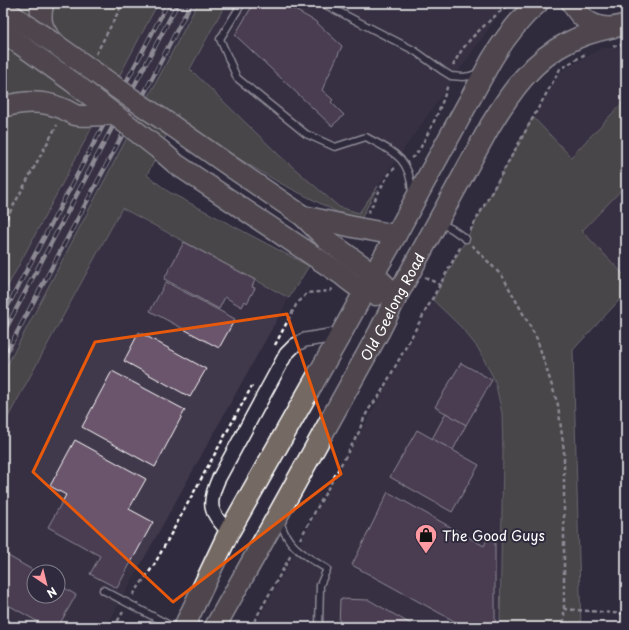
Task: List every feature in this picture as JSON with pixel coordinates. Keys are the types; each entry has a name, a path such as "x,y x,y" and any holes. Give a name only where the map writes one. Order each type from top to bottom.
{"highway":[{"path":"3,25 15,3"},
{"path":"43,3 41,14 42,24 48,36 55,44"}],"main road":[{"path":"184,627 229,532 412,207 426,178 492,59 513,28 538,3"},
{"path":"572,3 582,18 600,27 615,31"},
{"path":"3,9 303,216 369,282"},
{"name":"Old Geelong Road","path":"214,627 376,338 396,298 490,126 504,104 532,68 550,53 577,38 615,31"},
{"path":"3,32 74,83 176,164 342,275 353,284 369,282 383,283 396,298"},
{"path":"3,107 28,102 43,102 63,108 77,115 113,114"},
{"path":"303,216 396,235"}],"street":[{"path":"229,532 219,522 214,514 211,504 212,495 218,480 286,354 295,345 305,340 341,334"}],"lane":[{"path":"242,3 220,39 237,78 306,134 335,147 366,137 398,156 404,162 412,183 412,207"},
{"path":"322,3 415,51 451,76 463,77 476,74 488,65 492,59"},
{"path":"438,222 452,229 466,239"},
{"path":"279,513 281,523 291,544 301,553 327,569 320,585 319,627"},
{"path":"103,590 172,627"}],"path":[{"path":"366,216 391,172 418,152 438,114 457,56 474,35 509,3"},
{"path":"615,31 626,44"},
{"path":"251,627 359,432 370,406 378,398 560,69 592,51"},
{"path":"466,239 503,277 537,340 558,405 564,451 564,627"},
{"path":"422,276 440,285"},
{"path":"564,609 626,614"}],"highlighted area":[{"path":"287,314 341,474 173,602 33,472 95,342"}],"shaded area":[{"path":"158,3 198,3 3,373 3,295"},
{"path":"226,3 513,3 497,17 359,213 339,207 280,156 190,69"},
{"path":"626,47 626,99 571,158 533,117 560,72 601,48"},
{"path":"626,185 626,277 582,231"},
{"path":"122,208 289,298 106,627 3,627 3,426"},
{"path":"433,300 461,327 478,348 495,381 502,414 503,453 500,627 254,627"}],"green space":[{"path":"22,3 49,3 53,6 55,3 158,3 3,295 3,38"},
{"path":"198,3 226,3 190,69 280,156 339,207 359,213 378,186 361,219 337,212 278,182 198,134 178,120 178,113 147,175 169,192 309,266 289,298 122,208 3,426 3,373"},
{"path":"626,99 626,185 582,231 626,277 626,293 573,350 581,627 500,627 503,453 502,413 495,381 478,348 461,327 433,300 533,117 571,157"}],"building":[{"path":"254,3 282,3 315,21 342,46 322,90 333,100 331,102 344,115 332,126 235,35"},
{"path":"184,242 255,280 252,287 255,288 247,303 245,301 242,307 225,297 219,309 164,279"},
{"path":"166,282 235,319 219,348 150,311"},
{"path":"139,332 206,369 190,397 124,361"},
{"path":"461,363 492,380 466,425 435,407"},
{"path":"112,371 185,410 155,467 82,427"},
{"path":"446,413 466,425 453,450 432,439"},
{"path":"417,430 479,465 452,512 390,477"},
{"path":"75,440 146,479 129,509 153,522 117,588 90,574 100,556 48,527 66,495 50,486"},
{"name":"The Good Guys","path":"388,492 484,546 488,537 495,540 495,627 465,627 352,565"},
{"path":"3,553 26,566 26,604 66,604 66,589 76,595 58,627 47,627 3,602"},
{"path":"340,599 369,600 416,627 339,627"}],"railway":[{"path":"3,315 168,3"},
{"path":"3,334 178,3"},
{"path":"3,359 191,3"}],"place":[{"name":"The Good Guys","path":"426,554"}]}
